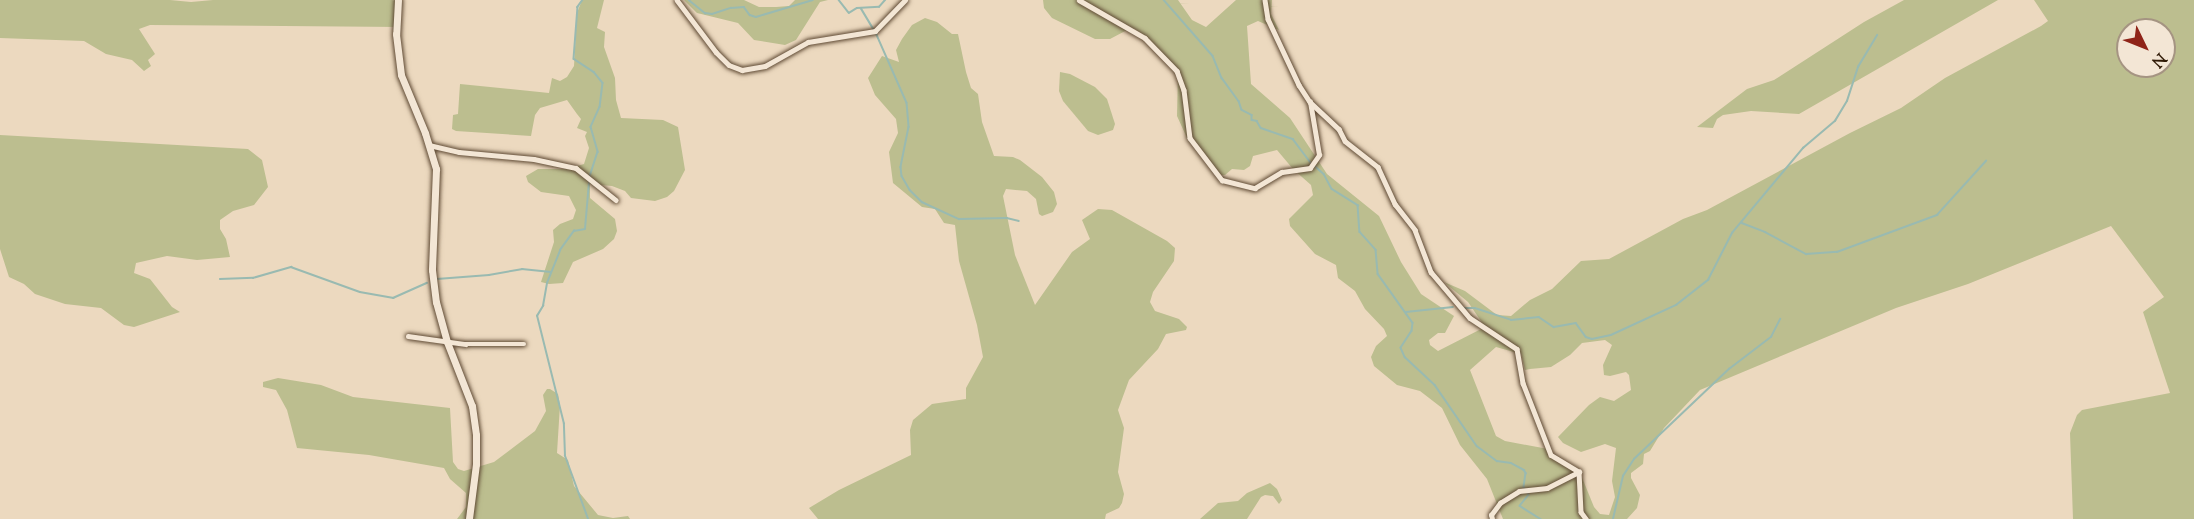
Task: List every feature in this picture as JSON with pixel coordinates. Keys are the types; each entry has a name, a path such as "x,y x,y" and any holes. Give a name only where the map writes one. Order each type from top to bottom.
{"street":[{"path":"398,0 396,34 401,75 429,145 437,182 433,286 447,342 472,406 476,435 476,464 469,519"},
{"path":"677,0 716,52 729,65 742,70 765,66 808,42 875,31 905,0"},
{"path":"1079,0 1145,38 1177,71 1184,90 1190,138 1222,180 1255,188 1282,172 1310,168 1319,155 1310,102"},
{"path":"1265,0 1268,19 1299,85 1310,102 1339,129 1352,147 1378,167 1395,204 1415,230 1431,272 1456,305 1470,318 1516,349 1523,384 1551,455 1579,472"},
{"path":"429,145 459,152 534,159 576,168 588,175 616,200"},
{"path":"408,336 447,342 524,344"},
{"path":"1492,519 1491,515 1500,503 1522,491 1547,488 1579,472"},
{"path":"1579,472 1581,512 1586,519"}],"green space":[{"path":"0,0 191,2 392,0 401,2 401,27 150,25 139,29 155,54 148,60 151,66 144,71 132,60 106,54 84,41 0,38"},
{"path":"582,0 604,0 597,28 605,32 604,47 615,78 616,100 621,118 663,120 678,127 685,170 674,191 667,197 655,201 631,198 625,191 612,186 590,184 590,198 615,219 617,231 614,239 603,249 573,262 563,283 549,284 541,282 554,242 553,230 560,224 573,219 576,210 569,196 541,192 528,182 526,176 538,169 567,169 584,164 589,148 585,136 587,132 577,128 581,119 567,100 540,108 535,115 531,136 456,131 452,129 453,115 458,114 460,84 549,93 552,78 560,81 567,77 574,66 577,13"},
{"path":"684,0 744,0 759,7 776,7 789,6 795,0 828,0 820,2 796,40 785,45 754,40 738,23 697,13"},
{"path":"1043,0 1178,0 1192,20 1206,27 1236,0 1272,0 1271,14 1279,30 1258,21 1247,26 1251,84 1290,118 1327,174 1379,216 1401,262 1421,294 1454,316 1445,333 1438,333 1429,340 1430,345 1438,351 1485,327 1468,302 1444,282 1465,291 1497,315 1511,316 1530,300 1552,289 1581,261 1609,259 1683,219 1707,210 1901,108 1945,78 2041,26 2048,21 2034,0 2194,0 2194,519 2073,519 2070,433 2077,415 2082,410 2170,393 2143,312 2164,297 2111,226 1968,284 1896,308 1700,390 1664,428 1650,451 1644,454 1643,464 1631,473 1631,478 1640,495 1637,508 1627,519 1503,519 1487,479 1460,445 1442,408 1420,391 1397,385 1374,366 1371,357 1376,346 1387,336 1384,329 1365,309 1355,291 1338,278 1336,265 1315,254 1290,226 1289,219 1313,195 1311,185 1277,150 1253,156 1250,166 1244,170 1232,169 1225,175 1220,175 1187,138 1177,116 1178,72 1144,35 1135,29 1129,29 1110,39 1095,39 1052,18 1044,8","holes":["1605,340 1612,345 1603,365 1604,375 1610,376 1626,372 1629,375 1631,390 1614,401 1600,397 1558,437 1563,443 1581,452 1605,444 1616,448 1612,481 1615,497 1609,515 1600,514 1594,507 1581,475 1549,455 1548,449 1505,441 1496,436 1470,370 1496,347 1521,354 1525,370 1551,367 1570,355 1582,343"]},
{"path":"1904,0 1998,0 1799,114 1751,111 1723,115 1717,119 1713,128 1697,127 1747,89 1774,80 1864,22"},
{"path":"925,18 937,22 952,34 958,34 966,72 971,88 978,94 982,122 994,156 1013,157 1020,160 1042,177 1054,192 1057,204 1053,212 1042,216 1039,214 1036,199 1027,191 1006,189 1003,196 1015,255 1035,305 1072,252 1090,239 1082,220 1098,209 1112,210 1167,241 1175,248 1174,261 1153,292 1150,302 1155,311 1179,319 1187,327 1186,330 1166,334 1158,349 1129,380 1118,410 1124,428 1118,472 1124,494 1119,508 1106,514 1105,519 818,519 809,508 839,490 911,455 910,430 913,420 932,404 966,399 966,388 983,357 977,325 959,261 955,225 944,223 935,209 922,207 893,183 889,152 898,133 896,119 875,95 868,78 882,56 899,62 896,50 902,39 912,25"},
{"path":"1060,72 1070,74 1095,87 1107,99 1115,124 1113,130 1098,135 1088,131 1063,101 1059,91"},
{"path":"0,135 248,149 262,160 268,187 254,205 233,211 220,220 220,229 226,239 230,257 197,260 167,256 136,263 134,273 150,279 172,307 180,312 134,327 124,325 101,308 65,304 35,294 24,284 9,277 0,249"},
{"path":"278,378 321,385 353,397 450,408 453,462 458,469 464,471 494,462 535,431 546,411 543,395 547,389 550,389 558,394 560,405 557,453 568,460 574,486 598,515 613,518 628,516 630,519 457,519 466,507 466,493 450,479 444,468 369,455 297,448 287,410 276,390 263,387 263,382"},
{"path":"1270,483 1277,489 1282,500 1279,504 1273,496 1265,495 1261,497 1247,519 1200,519 1218,503 1238,501 1247,493"}],"waterway":[{"path":"583,0 578,7 574,59 594,72 603,83 600,107 591,127 598,152 590,177"},
{"path":"689,0 705,13 712,14 731,8 744,7 750,15 756,17 813,0"},
{"path":"839,0 849,13 857,8 879,7 885,0"},
{"path":"1164,0 1213,56 1222,78 1239,101 1242,110 1252,115 1252,120 1257,121 1261,128 1293,139 1311,163"},
{"path":"861,8 877,35 907,103 909,127 901,167 902,176 910,190 922,202 959,219 1007,218 1019,221"},
{"path":"1465,308 1475,308 1511,320 1539,317 1554,327 1576,323 1586,337 1592,339 1611,335 1676,305 1708,280 1732,233 1803,148 1835,121 1847,101 1858,67 1877,35"},
{"path":"1742,223 1765,232 1806,254 1837,252 1937,215 1986,161"},
{"path":"1315,166 1324,174 1332,189 1358,205 1360,232 1376,250 1378,274 1413,323 1412,331 1401,348 1405,357 1435,385 1477,446 1497,461 1511,463 1524,470 1526,473 1524,487 1529,495 1520,506 1541,519"},
{"path":"588,519 565,456 564,424 537,316 543,306 547,283 560,250 574,231 585,229 589,182"},
{"path":"220,279 253,278 291,267 360,292 393,298 427,283"},
{"path":"437,279 489,275 522,269 551,272"},
{"path":"1406,312 1453,307"},
{"path":"1613,519 1623,476 1634,459 1729,369 1771,337 1780,319"}]}
